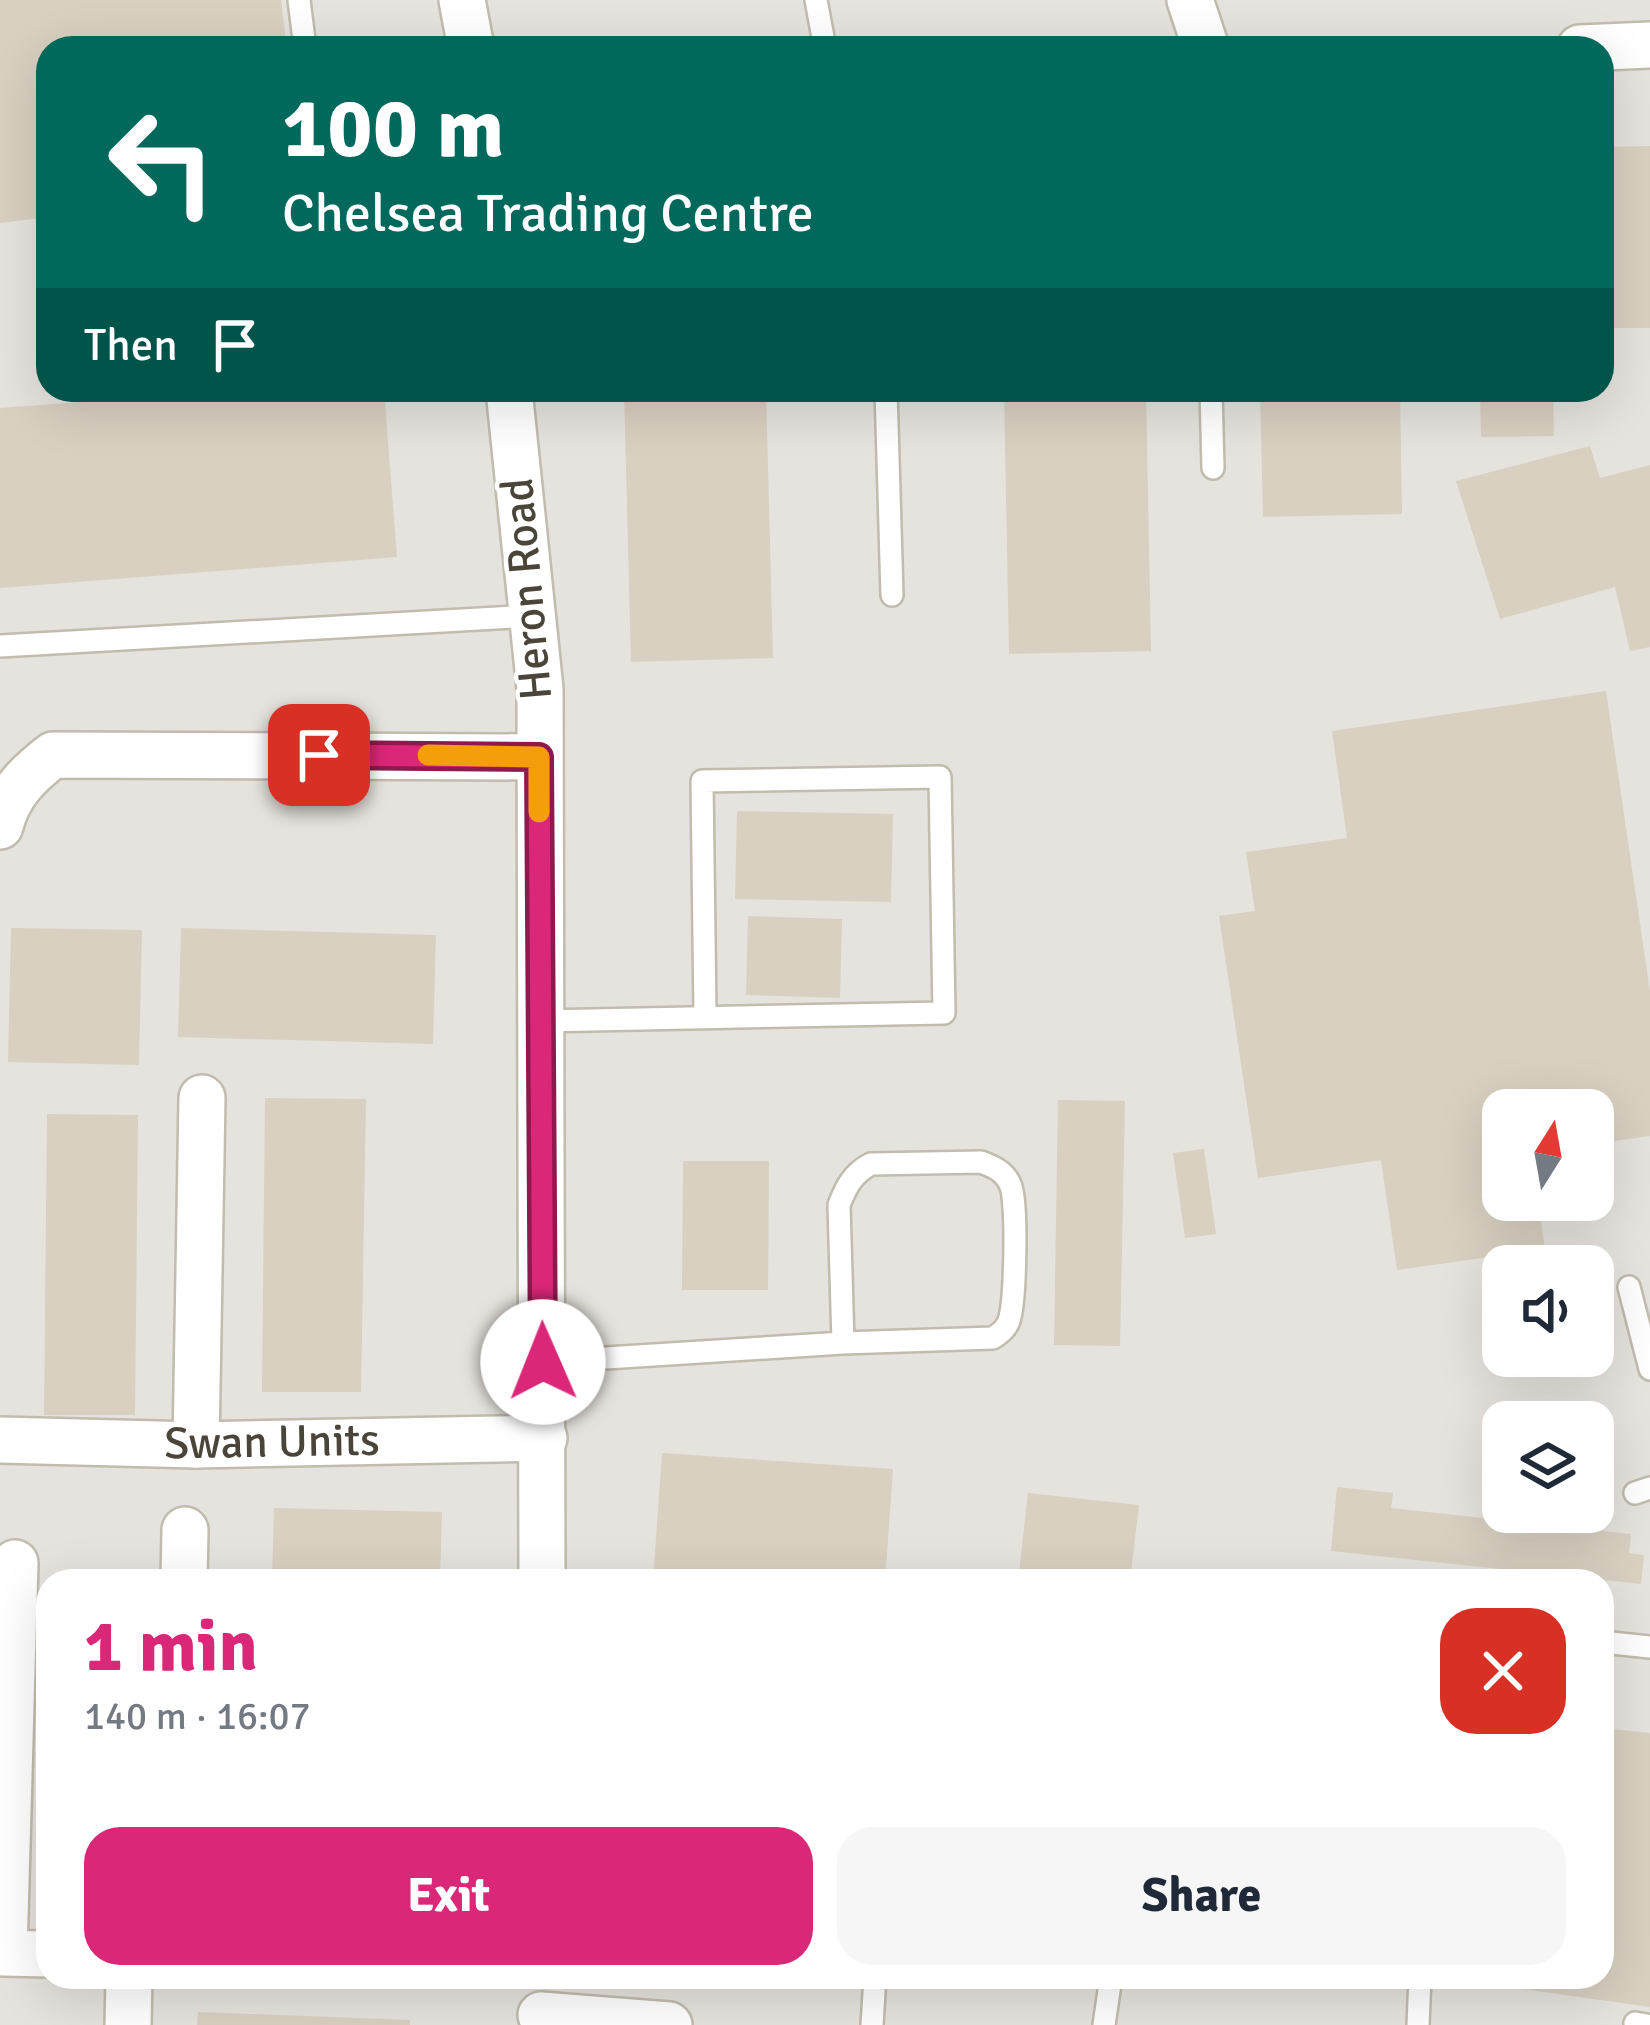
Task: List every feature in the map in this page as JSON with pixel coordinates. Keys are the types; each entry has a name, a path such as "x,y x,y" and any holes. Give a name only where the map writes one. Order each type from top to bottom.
{"street":[{"path":"462,0 469,36"},
{"path":"1190,0 1202,36"},
{"path":"1614,47 1650,45"},
{"name":"Heron Road","path":"510,402 540,689 542,1569"},
{"path":"0,826 5,805 26,775 53,755 539,757"},
{"path":"196,1445 202,1098"},
{"name":"Swan Units","path":"0,1440 196,1445 544,1438"},
{"path":"184,1530 184,1569"},
{"path":"15,1563 4,1953 36,1954"},
{"path":"128,2025 130,1989"},
{"path":"540,2006 669,2025"}],"lane":[{"path":"299,0 304,36"},
{"path":"815,0 822,36"},
{"path":"886,402 892,595"},
{"path":"1211,402 1213,468"},
{"path":"0,646 532,616"},
{"path":"541,1021 944,1013 940,777 702,781 705,1015"},
{"path":"543,1362 993,1338 1005,1330 1010,1318 1013,1276 1013,1191 997,1168 981,1162 871,1164 860,1169 839,1204 842,1343"},
{"path":"1629,1287 1650,1370"},
{"path":"1614,1643 1650,1647"},
{"path":"872,2025 874,1989"},
{"path":"1105,2025 1110,1989"},
{"path":"1418,2025 1420,1989"},
{"path":"1635,2024 1647,2025"}],"shaded area":[{"path":"0,0 1650,0 1650,2025 0,2025"}],"building":[{"path":"0,0 281,0 286,36 36,36 36,218 0,223"},
{"path":"1650,146 1650,328 1614,328 1614,147"},
{"path":"79,402 385,402 397,557 0,588 0,408"},
{"path":"624,402 766,402 773,658 631,662"},
{"path":"1004,402 1146,402 1151,651 1009,654"},
{"path":"1260,402 1400,402 1402,514 1263,517"},
{"path":"1480,402 1553,402 1554,436 1481,437"},
{"path":"1590,446 1600,478 1650,465 1650,647 1630,651 1615,587 1500,619 1456,481"},
{"path":"1606,691 1650,992 1650,1136 1614,1141 1614,1089 1482,1089 1482,1221 1541,1221 1544,1245 1482,1245 1482,1258 1397,1270 1381,1160 1258,1178 1219,916 1255,911 1246,852 1347,838 1332,731"},
{"path":"737,811 893,814 891,902 735,899"},
{"path":"748,916 842,919 840,998 746,995"},
{"path":"11,928 142,930 139,1065 8,1062"},
{"path":"181,928 436,935 433,1044 178,1037"},
{"path":"265,1098 366,1099 361,1392 262,1392"},
{"path":"1058,1100 1125,1101 1120,1346 1054,1345"},
{"path":"47,1114 138,1115 135,1415 44,1415"},
{"path":"1204,1149 1216,1234 1185,1238 1173,1153"},
{"path":"683,1161 769,1161 768,1290 682,1290"},
{"path":"662,1453 893,1469 886,1569 654,1569"},
{"path":"1337,1487 1393,1493 1391,1508 1482,1518 1482,1533 1631,1534 1629,1553 1644,1555 1641,1584 1614,1581 1614,1569 1500,1569 1331,1551"},
{"path":"1028,1493 1139,1505 1131,1569 1019,1569"},
{"path":"274,1508 442,1512 440,1569 272,1569"},
{"path":"1614,1729 1650,1733 1650,2007 1523,1989 1614,1989"},
{"path":"198,2012 410,2020 410,2025 197,2025"}],"slow traffic":[{"path":"428,755 539,757 539,812"}],"route":[{"path":"319,755 539,757 543,1362"}]}
